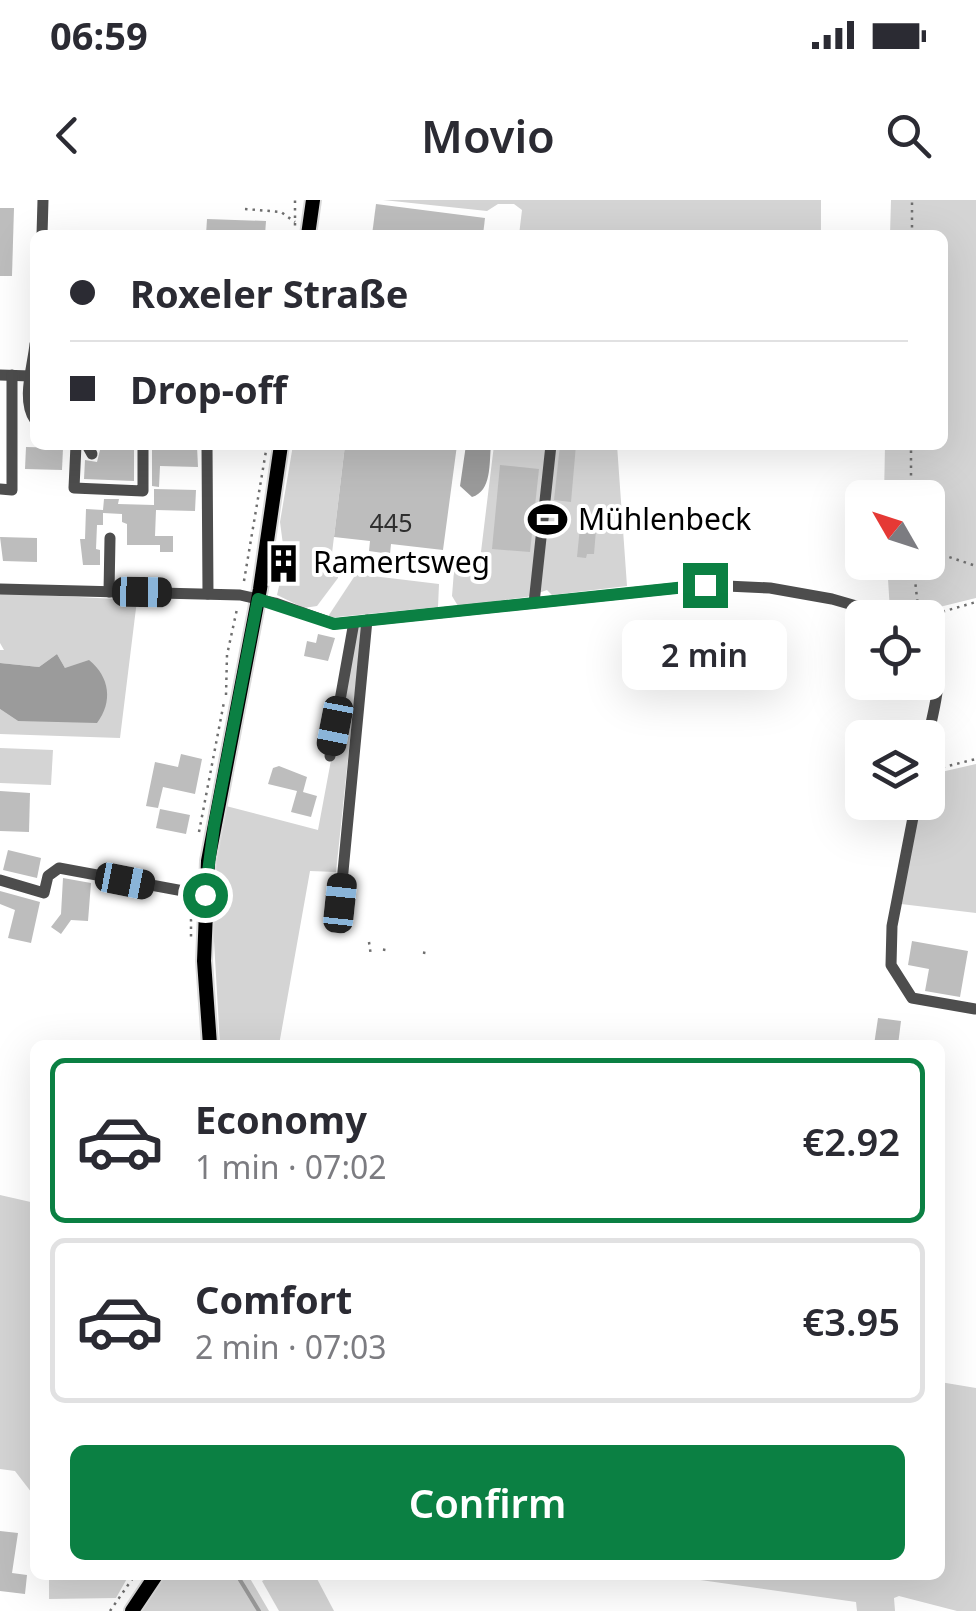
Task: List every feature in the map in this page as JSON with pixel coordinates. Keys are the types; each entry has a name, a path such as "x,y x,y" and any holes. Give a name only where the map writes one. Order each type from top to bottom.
{"main road":[{"path":"309,230 312,200"},
{"path":"210,1040 204,961 205,895 214,826 258,599 279,450"},
{"path":"132,1611 153,1580"}],"street":[{"path":"42,230 44,200"},
{"path":"0,489 12,490 6,375"},
{"path":"76,450 74,488 143,491 143,450"},
{"path":"207,450 208,594"},
{"path":"534,603 550,450"},
{"path":"109,592 110,538"},
{"path":"0,589 208,594 258,599 316,620 361,621 705,585 770,588 845,603"},
{"path":"330,756 361,621"},
{"path":"340,903 361,621"},
{"path":"913,820 892,926 891,965 912,998 975,1009"},
{"path":"0,880 44,893 48,876 59,868 205,895"}],"path":[{"path":"295,200 295,230"},
{"path":"912,200 912,230"},
{"path":"245,210 282,212 295,222"},
{"path":"911,450 911,480"},
{"path":"945,556 976,566"},
{"path":"945,611 976,602"},
{"path":"945,766 976,759"},
{"path":"369,942 371,956"},
{"path":"384,951 385,944"},
{"path":"424,954 425,947"},
{"path":"110,1611 132,1580"}],"shaded area":[{"path":"383,200 821,200 821,230 520,230 522,210 514,204 498,204 487,211"},
{"path":"891,200 976,200 976,598 945,606 945,600 889,600 888,580 945,580 945,480 884,480 885,450 948,450 948,230 890,230"},
{"path":"292,450 344,450 330,570 338,572 338,578 317,606 304,608 277,595 285,560 280,522"},
{"path":"465,450 491,450 483,489 472,497 460,486"},
{"name":"Mühlenbeck","path":"493,450 617,450 627,586 552,595 547,590 527,597 458,606 452,596 455,558 480,560"},
{"path":"356,574 439,584 438,607 327,618"},
{"path":"0,593 137,600 120,738 0,734 0,709 18,721 72,668 65,668 57,654 39,667 0,663 0,650 4,650 0,643"},
{"path":"356,626 362,626 336,872 310,871 280,1040 220,1040 211,889 226,806 318,830"},
{"path":"57,654 65,668 89,660 101,674 107,698 97,723 18,721 0,709 0,663 39,667"},
{"path":"0,748 53,750 51,785 0,783"},
{"path":"976,764 976,913 901,904 917,820 945,820 945,771"},
{"path":"0,1195 30,1202 30,1490 15,1471 0,1469"},
{"path":"945,1383 976,1388 976,1611 957,1611 899,1596 894,1598 895,1611 857,1611 856,1602 700,1580 945,1580"},
{"path":"49,1580 126,1580 116,1598 49,1599"},
{"path":"156,1580 251,1580 269,1611 138,1611"},
{"path":"318,1580 334,1611 279,1611 262,1581"}],"building":[{"path":"376,204 485,218 484,230 373,230"},
{"path":"0,208 14,208 12,276 0,276"},
{"path":"207,219 266,221 265,230 206,230"},
{"path":"26,447 63,450 62,470 25,469"},
{"path":"100,450 134,450 134,481 84,479 85,460 97,462"},
{"path":"152,450 197,450 198,467 160,466 159,487 152,486"},
{"path":"344,450 456,450 443,550 391,544 390,554 369,551 370,541 334,537"},
{"path":"559,450 576,450 571,502 554,500"},
{"path":"500,465 539,469 530,552 492,549"},
{"path":"154,489 196,490 195,511 156,510 155,536 173,536 173,552 160,552 160,545 127,545 127,524 122,522 122,514 103,513 103,525 97,525 100,565 83,565 80,539 85,539 86,509 103,510 104,499 119,499 118,504 154,505"},
{"path":"581,517 597,518 594,554 587,554 586,558 577,557"},
{"path":"0,537 37,538 37,562 3,561"},
{"path":"318,634 335,638 328,661 304,656 307,641 316,643"},
{"path":"181,754 202,759 195,794 163,787 158,808 146,806 155,762 178,767"},
{"path":"279,766 307,777 303,792 317,796 311,817 291,812 297,791 268,784 273,768"},
{"path":"0,791 30,793 29,832 0,831"},
{"path":"160,809 190,815 186,834 156,828"},
{"path":"8,850 41,858 37,878 3,870"},
{"path":"63,878 91,883 88,921 71,920 61,934 51,927 61,914"},
{"path":"0,891 40,902 31,943 8,938 15,910 0,904"},
{"path":"912,941 968,951 960,997 925,991 929,969 908,965"},
{"path":"878,1018 901,1021 899,1040 875,1040"},
{"path":"0,1531 18,1533 12,1573 27,1575 25,1594 0,1591"}],"waterway":[{"path":"240,1580 259,1611"}],"place":[{"name":"Mühlenbeck","path":"548,520"},
{"name":"Ramertsweg","path":"283,563"}],"route":[{"path":"205,895 214,826 258,599 334,624 705,585"}]}
